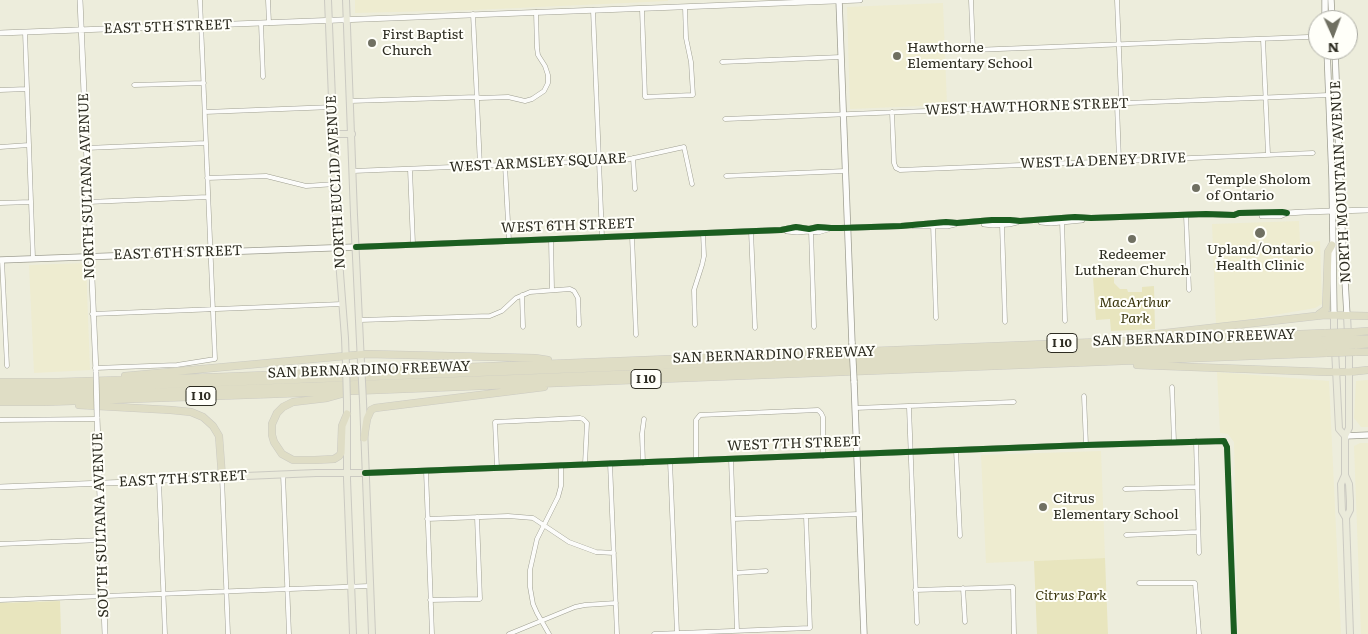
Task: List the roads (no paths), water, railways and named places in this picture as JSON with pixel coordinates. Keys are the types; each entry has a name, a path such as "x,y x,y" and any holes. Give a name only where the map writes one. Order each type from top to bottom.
{"highway":[{"path":"1314,316 1326,309 1328,252 1332,245"},
{"path":"1101,341 1111,337 1149,335 1314,316 1368,316"},
{"name":"SAN BERNARDINO FREEWAY","path":"0,402 44,402 1191,359 1326,343 1355,342 1368,331"},
{"path":"1160,346 1264,336"},
{"name":"SAN BERNARDINO FREEWAY","path":"0,382 102,381 1264,336 1326,343 1355,342 1368,352"},
{"path":"1355,342 1368,339"},
{"path":"1355,342 1368,344"},
{"path":"0,389 102,387 1160,346 1326,343"},
{"path":"0,396 111,394 1143,354 1326,343"},
{"path":"1143,354 1191,359"},
{"path":"102,381 126,376 361,355 535,358 563,363"},
{"path":"1069,363 1085,367 1157,366 1335,372 1368,370"},
{"path":"364,438 369,412 375,408 579,382"},
{"path":"347,414 342,426 341,453 334,459 293,460 279,451 274,442 272,424 277,413 283,407 293,402 327,398 358,390"},
{"path":"44,402 156,409 191,412 199,415 211,423 219,436 222,477"}],"main road":[{"name":"NORTH EUCLID AVENUE","path":"328,0 338,247 346,356 347,473 353,634"},
{"name":"NORTH EUCLID AVENUE","path":"346,0 372,634"},
{"path":"839,0 864,634"},
{"name":"NORTH MOUNTAIN AVENUE","path":"1327,60 1334,315"},
{"name":"NORTH MOUNTAIN AVENUE","path":"1335,60 1341,211 1348,315"},
{"path":"1329,93 1337,95 1329,105"},
{"path":"334,134 352,134"},
{"name":"EAST 6TH STREET","path":"1,260 356,247"},
{"path":"1334,315 1335,372 1340,429 1345,436"},
{"path":"1348,315 1349,428 1345,436 1345,475 1349,484 1350,501 1350,510 1346,518 1350,634"},
{"path":"1345,436 1368,435"},
{"name":"EAST 7TH STREET","path":"222,477 365,473"}],"street":[{"name":"NORTH SULTANA AVENUE","path":"80,0 95,370"},
{"path":"95,370 177,365 215,360 200,0"},
{"path":"268,0 269,23"},
{"name":"EAST 5TH STREET","path":"0,33 860,0"},
{"path":"971,0 973,50 1308,37"},
{"path":"1117,0 1121,99 1117,104 1119,161"},
{"path":"642,9 646,97 693,96 684,7"},
{"path":"593,10 602,237"},
{"path":"350,101 477,97 508,97 525,101 532,100 544,91 548,83 545,66 538,54 536,12"},
{"path":"473,14 480,166"},
{"path":"261,23 263,77"},
{"path":"25,32 33,258"},
{"path":"1263,39 1268,154"},
{"path":"722,62 841,58"},
{"path":"134,85 204,83"},
{"path":"0,90 27,89"},
{"name":"WEST HAWTHORNE STREET","path":"725,119 1265,98 1329,93"},
{"path":"205,112 333,107"},
{"name":"WEST LA DENEY DRIVE","path":"892,112 895,166 900,170 1313,153"},
{"path":"86,148 206,143"},
{"path":"0,146 29,145"},
{"name":"WEST ARMSLEY SQUARE","path":"353,171 599,161 633,158 684,147 692,184"},
{"path":"633,158 635,189"},
{"path":"505,165 509,240"},
{"path":"410,169 413,244"},
{"path":"726,176 845,171"},
{"path":"208,178 266,176 306,186 336,184"},
{"path":"88,202 208,198"},
{"path":"0,203 31,202"},
{"name":"WEST 6TH STREET","path":"977,223 993,225 1028,220 1051,222 1091,218 1368,210"},
{"path":"1186,215 1189,290"},
{"name":"WEST 6TH STREET","path":"356,247 780,230 796,227 811,230 818,227 947,226 992,220 1020,221"},
{"path":"1062,220 1065,321"},
{"path":"1002,224 1005,322"},
{"path":"933,225 936,318"},
{"path":"811,230 814,326"},
{"path":"751,231 755,328"},
{"path":"695,325 694,290 704,256 702,233"},
{"path":"632,236 636,335"},
{"path":"551,239 552,290"},
{"path":"1,260 7,366"},
{"path":"360,320 490,316 502,311 516,298 530,292 570,289 576,293 578,298 578,325"},
{"path":"522,295 523,327"},
{"path":"92,314 342,304"},
{"name":"SOUTH SULTANA AVENUE","path":"95,370 105,634"},
{"path":"1172,387 1174,442"},
{"path":"1084,396 1086,445"},
{"path":"855,408 1014,402"},
{"path":"909,407 917,623"},
{"path":"696,460 696,420 700,415 818,410 823,417 823,456"},
{"path":"0,420 97,418"},
{"path":"497,468 495,422 580,418 587,422 585,464"},
{"path":"643,462 642,434 644,419"},
{"path":"1196,441 1199,553"},
{"path":"1224,441 1227,447 1234,634"},
{"name":"WEST 7TH STREET","path":"365,473 1224,441"},
{"path":"956,450 960,536"},
{"path":"730,459 737,631"},
{"path":"670,462 677,633"},
{"path":"610,463 617,634"},
{"path":"549,634 533,604 530,570 537,539 558,497 561,486 562,465"},
{"path":"426,471 432,634"},
{"path":"282,474 289,634"},
{"path":"222,477 228,634"},
{"name":"EAST 7TH STREET","path":"0,487 222,477"},
{"path":"159,480 165,634"},
{"path":"1125,489 1197,487"},
{"path":"733,519 860,514"},
{"path":"654,634 810,628 806,516"},
{"path":"427,519 477,517 533,518 569,542 582,548 596,552 614,553"},
{"path":"430,600 480,599 477,517"},
{"path":"1126,535 1198,532"},
{"path":"0,544 102,540"},
{"path":"735,573 766,572"},
{"path":"1139,583 1195,583 1199,634"},
{"path":"0,600 370,586"},
{"path":"915,590 1012,587 1014,634"},
{"path":"964,588 965,622"},
{"path":"509,634 575,607 616,603"}],"place":[{"name":"First Baptist Church","path":"372,43"},
{"name":"Hawthorne Elementary School","path":"897,56"},
{"name":"Temple Sholom of Ontario","path":"1196,188"},
{"name":"Upland/Ontario Health Clinic","path":"1260,233"},
{"name":"Redeemer Lutheran Church","path":"1132,239"},
{"name":"Citrus Elementary School","path":"1043,507"}],"park label":[{"name":"MacArthur Park","path":"1135,312"},
{"name":"Citrus Park","path":"1071,596"}]}
